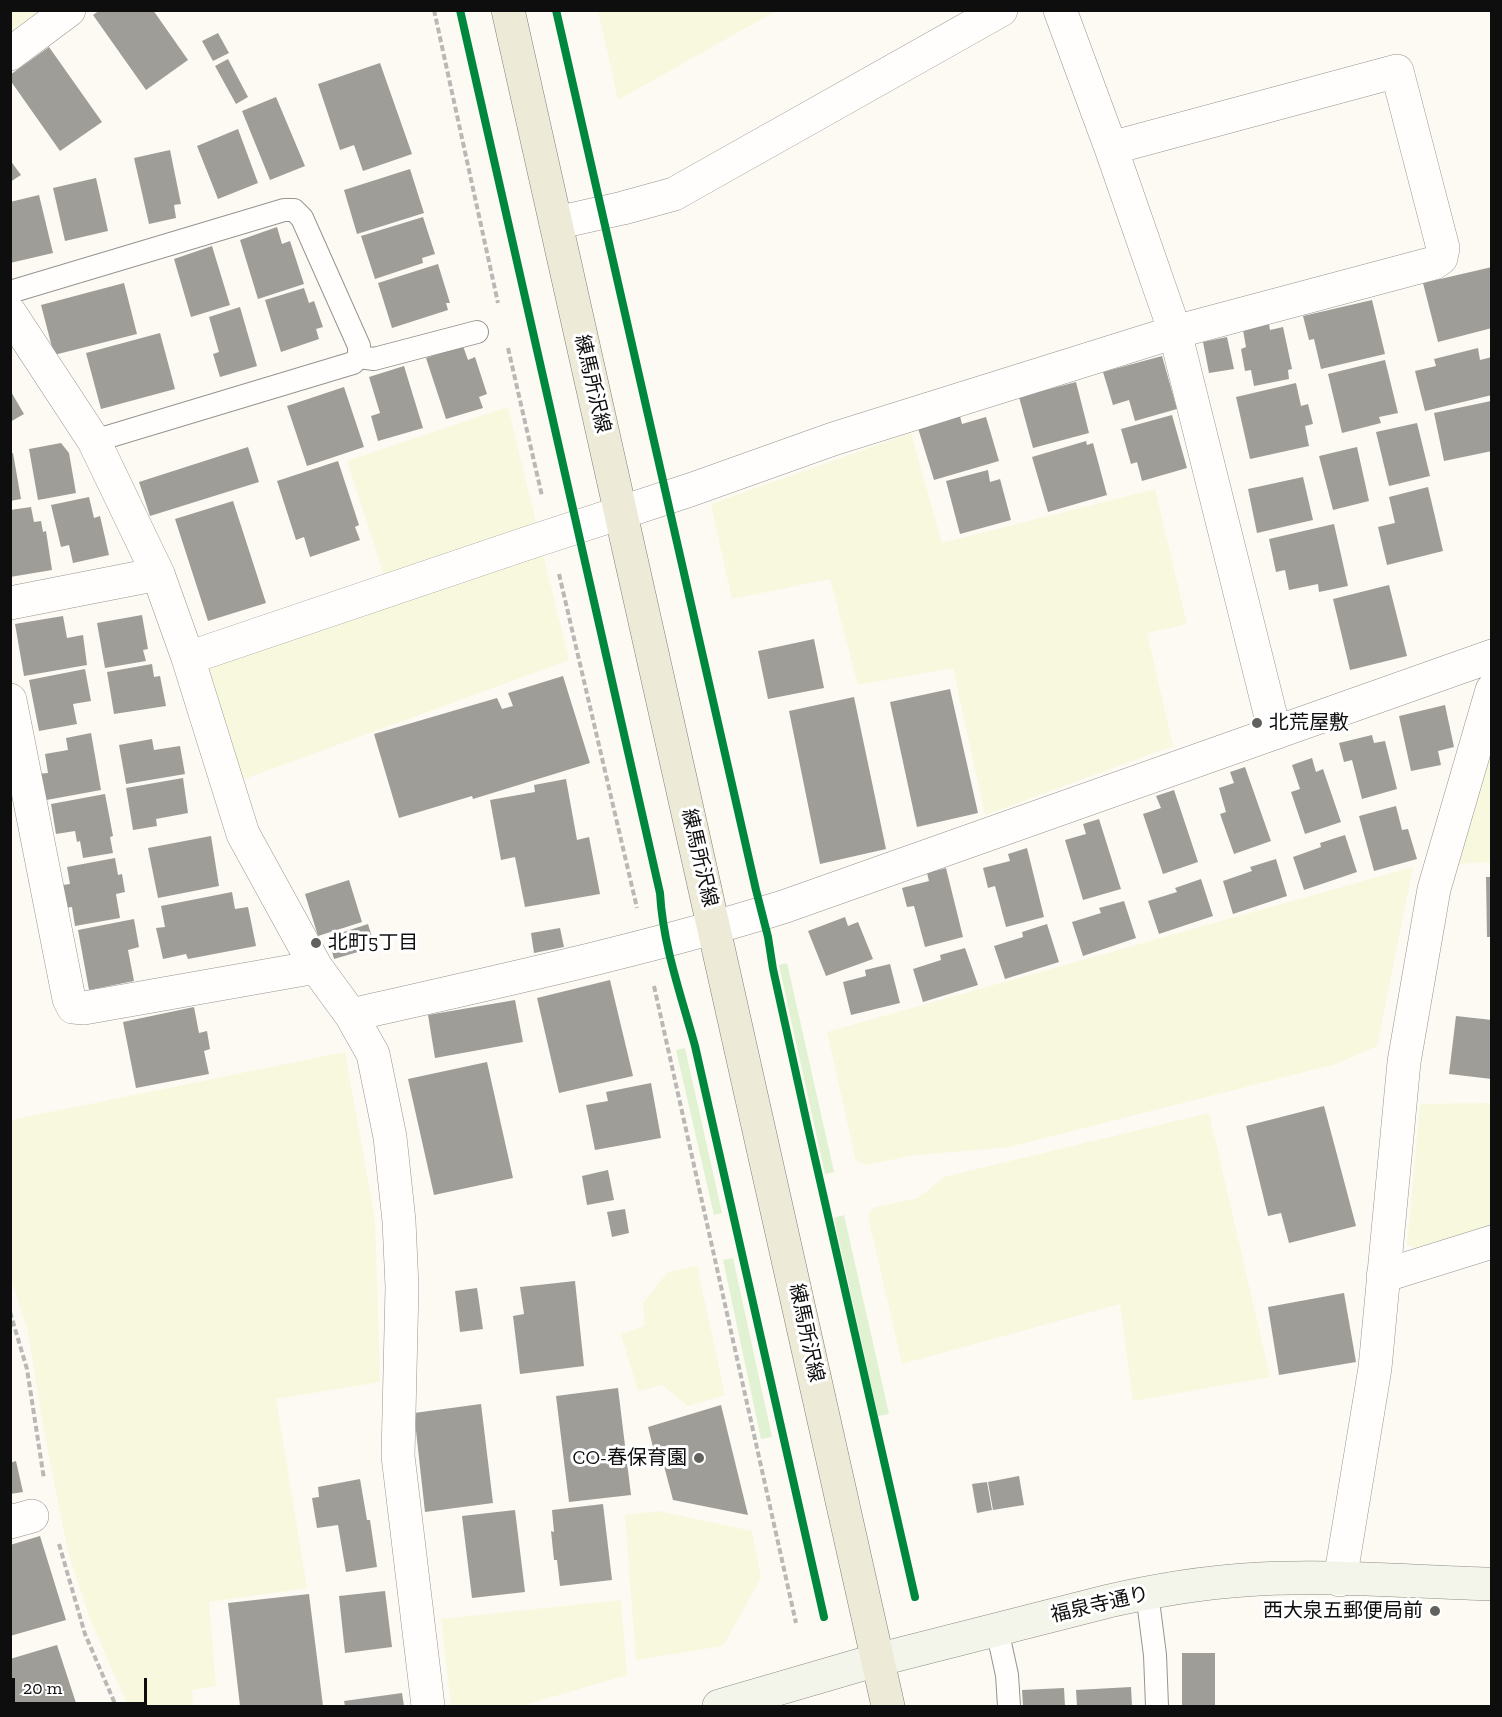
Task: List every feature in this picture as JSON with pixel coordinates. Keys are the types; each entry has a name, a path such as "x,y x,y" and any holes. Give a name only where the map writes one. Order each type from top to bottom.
{"main road":[{"name":"練馬所沢線","path":"508,10 888,1707"}],"street":[{"path":"10,54 69,10"},
{"path":"556,223 674,194 1001,10"},
{"path":"1060,10 1175,332 1275,733"},
{"path":"188,658 621,513 833,439 1175,332 1434,262 1441,258 1443,248 1397,71 1111,148"},
{"path":"12,312 94,441 158,574 188,658 243,834 316,967 351,1015 374,1054 390,1137 399,1221 402,1287 398,1456 428,1707"},
{"path":"10,603 158,574"},
{"path":"351,1015 645,947 783,907 1491,656"},
{"path":"1340,1580 1375,1368 1404,1062 1434,889 1491,690"},
{"path":"10,700 69,999 73,1007 84,1008 316,967"},
{"path":"1383,1276 1491,1242"},
{"name":"福泉寺通り","path":"719,1707 877,1660 1108,1601 1148,1593 1244,1580 1491,1584"}],"lane":[{"path":"12,312 284,210 294,210 302,218 359,346 359,357 353,363 94,441"},
{"path":"359,357 374,359 477,332"},
{"path":"1148,1593 1155,1655 1157,1707"},
{"path":"997,1629 1007,1675 1009,1707"}],"path":[{"path":"434,10 501,315"},
{"path":"506,338 796,1623"}],"green space":[{"path":"11,10 40,10 40,11 11,32"},
{"path":"598,10 776,10 776,11 618,100"},
{"path":"508,407 537,527 385,579 347,461"},
{"path":"911,433 942,543 1155,489 1187,624 1147,633 1173,746 985,815 953,668 858,685 830,579 732,599 711,504"},
{"path":"542,550 569,660 236,782 205,667"},
{"path":"1491,740 1491,862 1456,864"},
{"path":"1413,867 1377,1046 1336,1064 1009,1147 908,1156 867,1165 856,1161 827,1032"},
{"path":"787,963 834,1172 825,1174 779,965"},
{"path":"685,1048 722,1213 714,1215 676,1050"},
{"path":"345,1052 375,1220 380,1382 276,1399 307,1588 209,1602 216,1686 192,1690 193,1706 128,1706 90,1619 68,1552 43,1426 28,1332 11,1278 11,1120"},
{"path":"1491,1103 1491,1226 1419,1250 1407,1245 1420,1104"},
{"path":"1209,1113 1270,1377 1133,1401 1120,1304 902,1364 868,1216 873,1208 918,1198 944,1177"},
{"path":"844,1215 889,1414 878,1416 834,1218"},
{"path":"733,1258 772,1437 761,1439 723,1260"},
{"path":"697,1266 725,1395 688,1406 662,1385 638,1391 621,1334 645,1326 643,1303 668,1272"},
{"path":"659,1511 752,1531 761,1578 723,1646 636,1660 625,1515"},
{"path":"621,1600 627,1675 521,1706 451,1706 441,1619"}],"building":[{"path":"100,10 153,10 188,60 146,90 93,15"},
{"path":"218,33 229,53 213,61 202,41"},
{"path":"49,47 102,122 60,151 10,80 10,75"},
{"path":"228,59 248,97 236,104 215,66"},
{"path":"380,63 412,154 363,171 354,145 340,150 318,84"},
{"path":"276,97 305,166 270,180 242,111"},
{"path":"238,129 258,183 218,199 197,146"},
{"path":"170,150 181,204 174,205 176,218 149,224 134,158"},
{"path":"10,160 21,175 10,182"},
{"path":"410,169 424,213 357,234 344,190"},
{"path":"96,178 108,231 65,241 53,188"},
{"path":"39,195 53,253 10,263 10,202"},
{"path":"423,217 435,254 422,258 423,263 375,279 361,236"},
{"path":"277,227 282,244 290,241 304,284 258,299 240,240"},
{"path":"212,246 230,305 191,317 174,259"},
{"path":"438,264 450,303 446,303 448,310 392,328 378,283"},
{"path":"1492,267 1492,328 1438,342 1423,283"},
{"path":"124,283 137,334 54,355 41,305"},
{"path":"304,288 309,303 314,301 323,327 316,329 319,339 281,352 265,300"},
{"path":"1372,300 1385,354 1321,369 1314,339 1309,340 1303,316"},
{"path":"240,307 257,366 220,377 213,354 219,352 209,317"},
{"path":"1269,324 1270,330 1283,327 1292,369 1288,370 1289,379 1254,386 1251,370 1245,371 1241,349 1246,347 1243,330"},
{"path":"160,333 175,389 101,409 86,353"},
{"path":"1227,337 1234,369 1209,373 1203,342"},
{"path":"463,346 468,360 475,357 487,394 479,397 483,408 446,419 426,358"},
{"path":"1478,348 1480,360 1492,357 1492,395 1425,411 1415,371 1436,366 1434,359"},
{"path":"1162,356 1177,409 1135,421 1129,400 1113,405 1103,372"},
{"path":"1385,360 1398,413 1379,417 1381,423 1342,433 1328,374"},
{"path":"404,366 423,428 378,441 371,416 380,413 369,377"},
{"path":"1076,382 1089,433 1033,448 1019,397"},
{"path":"1296,383 1301,406 1308,404 1313,424 1305,426 1309,446 1250,459 1236,397"},
{"path":"344,387 364,447 307,466 287,406"},
{"path":"10,390 24,414 10,422"},
{"path":"1491,401 1492,451 1444,461 1434,413"},
{"path":"959,412 962,424 986,417 999,461 934,480 917,425"},
{"path":"1172,415 1187,468 1142,481 1137,462 1131,464 1121,429"},
{"path":"1417,423 1430,476 1389,486 1376,432"},
{"path":"1086,441 1087,445 1093,443 1107,495 1048,512 1032,457"},
{"path":"61,443 69,453 76,493 38,500 29,449"},
{"path":"248,447 259,482 150,516 139,482"},
{"path":"1357,447 1369,501 1333,510 1319,456"},
{"path":"10,453 13,453 21,499 10,501"},
{"path":"338,461 359,525 355,527 360,540 310,557 304,537 296,540 277,481"},
{"path":"988,470 990,482 1000,479 1011,520 960,534 946,481"},
{"path":"1303,477 1313,520 1257,533 1248,489"},
{"path":"1428,487 1443,551 1387,565 1378,527 1395,523 1389,497"},
{"path":"89,497 94,518 100,516 109,555 73,563 69,545 61,547 51,505"},
{"path":"233,501 266,603 208,621 175,519"},
{"path":"31,507 34,522 41,521 43,532 46,531 52,570 10,577 10,510"},
{"path":"1334,524 1348,586 1319,592 1318,584 1289,590 1285,570 1276,572 1269,539"},
{"path":"1389,585 1407,656 1350,670 1333,599"},
{"path":"142,615 148,649 143,650 146,661 105,668 97,623"},
{"path":"63,616 67,638 83,635 87,665 24,676 15,624"},
{"path":"814,639 824,688 768,699 758,651"},
{"path":"152,664 154,677 160,676 166,706 114,714 107,672"},
{"path":"85,669 91,701 73,704 77,724 39,731 29,680"},
{"path":"563,676 590,763 473,799 472,796 399,818 374,734 497,698 502,709 513,706 508,693"},
{"path":"950,689 978,813 917,827 890,702"},
{"path":"854,697 886,849 820,864 789,711"},
{"path":"1445,705 1454,747 1438,751 1441,765 1411,771 1399,716"},
{"path":"91,733 101,790 41,801 36,774 48,773 45,754 68,750 66,738"},
{"path":"1372,735 1374,743 1385,741 1397,789 1362,799 1352,760 1344,762 1339,743"},
{"path":"152,739 154,750 180,746 185,774 126,784 119,745"},
{"path":"1312,758 1316,772 1323,769 1341,822 1305,834 1291,792 1300,789 1292,765"},
{"path":"1245,767 1271,841 1234,854 1220,814 1226,812 1219,788 1234,783 1230,772"},
{"path":"183,778 188,813 156,819 157,826 133,830 126,788"},
{"path":"566,779 577,840 589,837 600,894 525,907 515,857 501,860 490,800 535,792 534,785"},
{"path":"1174,790 1198,862 1163,874 1143,814 1161,808 1156,796"},
{"path":"105,794 113,836 110,837 113,853 83,858 80,841 77,842 75,831 56,834 51,804"},
{"path":"1396,806 1402,830 1408,829 1417,859 1374,871 1359,816"},
{"path":"1099,819 1121,889 1083,900 1065,840 1086,834 1083,824"},
{"path":"1345,835 1357,872 1304,890 1293,857 1321,847 1320,843"},
{"path":"211,836 219,886 158,898 148,848"},
{"path":"1027,848 1044,917 1006,927 995,886 988,888 983,868 1010,861 1008,854"},
{"path":"115,858 118,875 122,874 125,892 116,894 120,918 75,926 72,907 59,909 56,886 70,884 67,867"},
{"path":"1276,859 1287,896 1233,914 1223,881 1252,871 1250,867"},
{"path":"946,868 963,937 925,947 914,906 907,907 902,888 929,881 927,873"},
{"path":"1486,877 1492,877 1492,937 1487,937"},
{"path":"1201,879 1213,916 1159,934 1148,901 1177,892 1175,888"},
{"path":"349,880 362,922 318,936 305,894"},
{"path":"232,892 235,909 248,907 256,946 188,959 186,954 163,959 156,928 165,927 161,906"},
{"path":"1124,901 1136,938 1083,956 1072,922 1101,913 1099,908"},
{"path":"845,917 848,926 858,922 873,959 826,976 808,931"},
{"path":"134,919 139,947 128,950 134,981 89,990 78,930"},
{"path":"368,924 375,947 334,959 328,937"},
{"path":"1047,924 1059,962 1005,979 994,946 1023,937 1022,932"},
{"path":"560,928 564,947 534,953 531,933"},
{"path":"965,948 978,985 923,1002 913,969 941,960 940,955"},
{"path":"890,964 900,1003 851,1015 843,982 866,976 865,970"},
{"path":"610,980 633,1076 559,1093 537,998"},
{"path":"515,1000 523,1042 435,1058 428,1015"},
{"path":"194,1007 199,1033 207,1031 210,1049 204,1051 209,1074 136,1088 123,1022"},
{"path":"1456,1016 1492,1020 1492,1079 1449,1074"},
{"path":"487,1062 513,1178 434,1195 408,1079"},
{"path":"651,1083 661,1138 595,1150 586,1105 608,1101 606,1092"},
{"path":"1324,1106 1356,1226 1289,1243 1281,1213 1268,1216 1246,1126"},
{"path":"608,1170 614,1200 587,1205 582,1176"},
{"path":"625,1209 629,1233 612,1237 607,1212"},
{"path":"575,1281 584,1366 520,1374 513,1316 524,1314 520,1287"},
{"path":"477,1288 483,1329 460,1332 455,1291"},
{"path":"1344,1293 1356,1362 1279,1375 1268,1307"},
{"path":"618,1388 631,1495 569,1502 556,1396"},
{"path":"481,1404 493,1503 425,1512 414,1413"},
{"path":"721,1405 748,1515 673,1500 664,1466 658,1467 648,1427"},
{"path":"16,1461 23,1492 10,1494 10,1463"},
{"path":"1019,1476 1024,1505 993,1510 988,1482"},
{"path":"360,1479 367,1520 370,1520 377,1567 346,1572 338,1525 317,1528 312,1498 319,1497 318,1487"},
{"path":"987,1482 992,1510 977,1513 972,1484"},
{"path":"603,1504 612,1580 560,1586 557,1560 554,1560 551,1531 554,1532 552,1510"},
{"path":"515,1510 525,1592 472,1598 462,1516"},
{"path":"40,1536 66,1620 10,1636 10,1545"},
{"path":"385,1591 392,1647 345,1653 339,1596"},
{"path":"309,1594 323,1706 240,1706 228,1603"},
{"path":"57,1645 77,1706 10,1706 10,1659"},
{"path":"1182,1653 1215,1653 1215,1706 1182,1706"},
{"path":"1131,1687 1132,1706 1077,1706 1076,1690"},
{"path":"1064,1688 1065,1706 1023,1706 1022,1690"},
{"path":"402,1693 404,1706 345,1706 344,1701"}],"cycle path":[{"path":"460,10 660,893 669,951 695,1046 824,1617"},
{"path":"556,10 768,937 808,1128 915,1597"}],"place":[{"name":"北荒屋敷","path":"1257,723"},
{"name":"北町5丁目","path":"316,943"},
{"name":"CO-春保育園","path":"699,1458"},
{"name":"西大泉五郵便局前","path":"1435,1611"}]}
